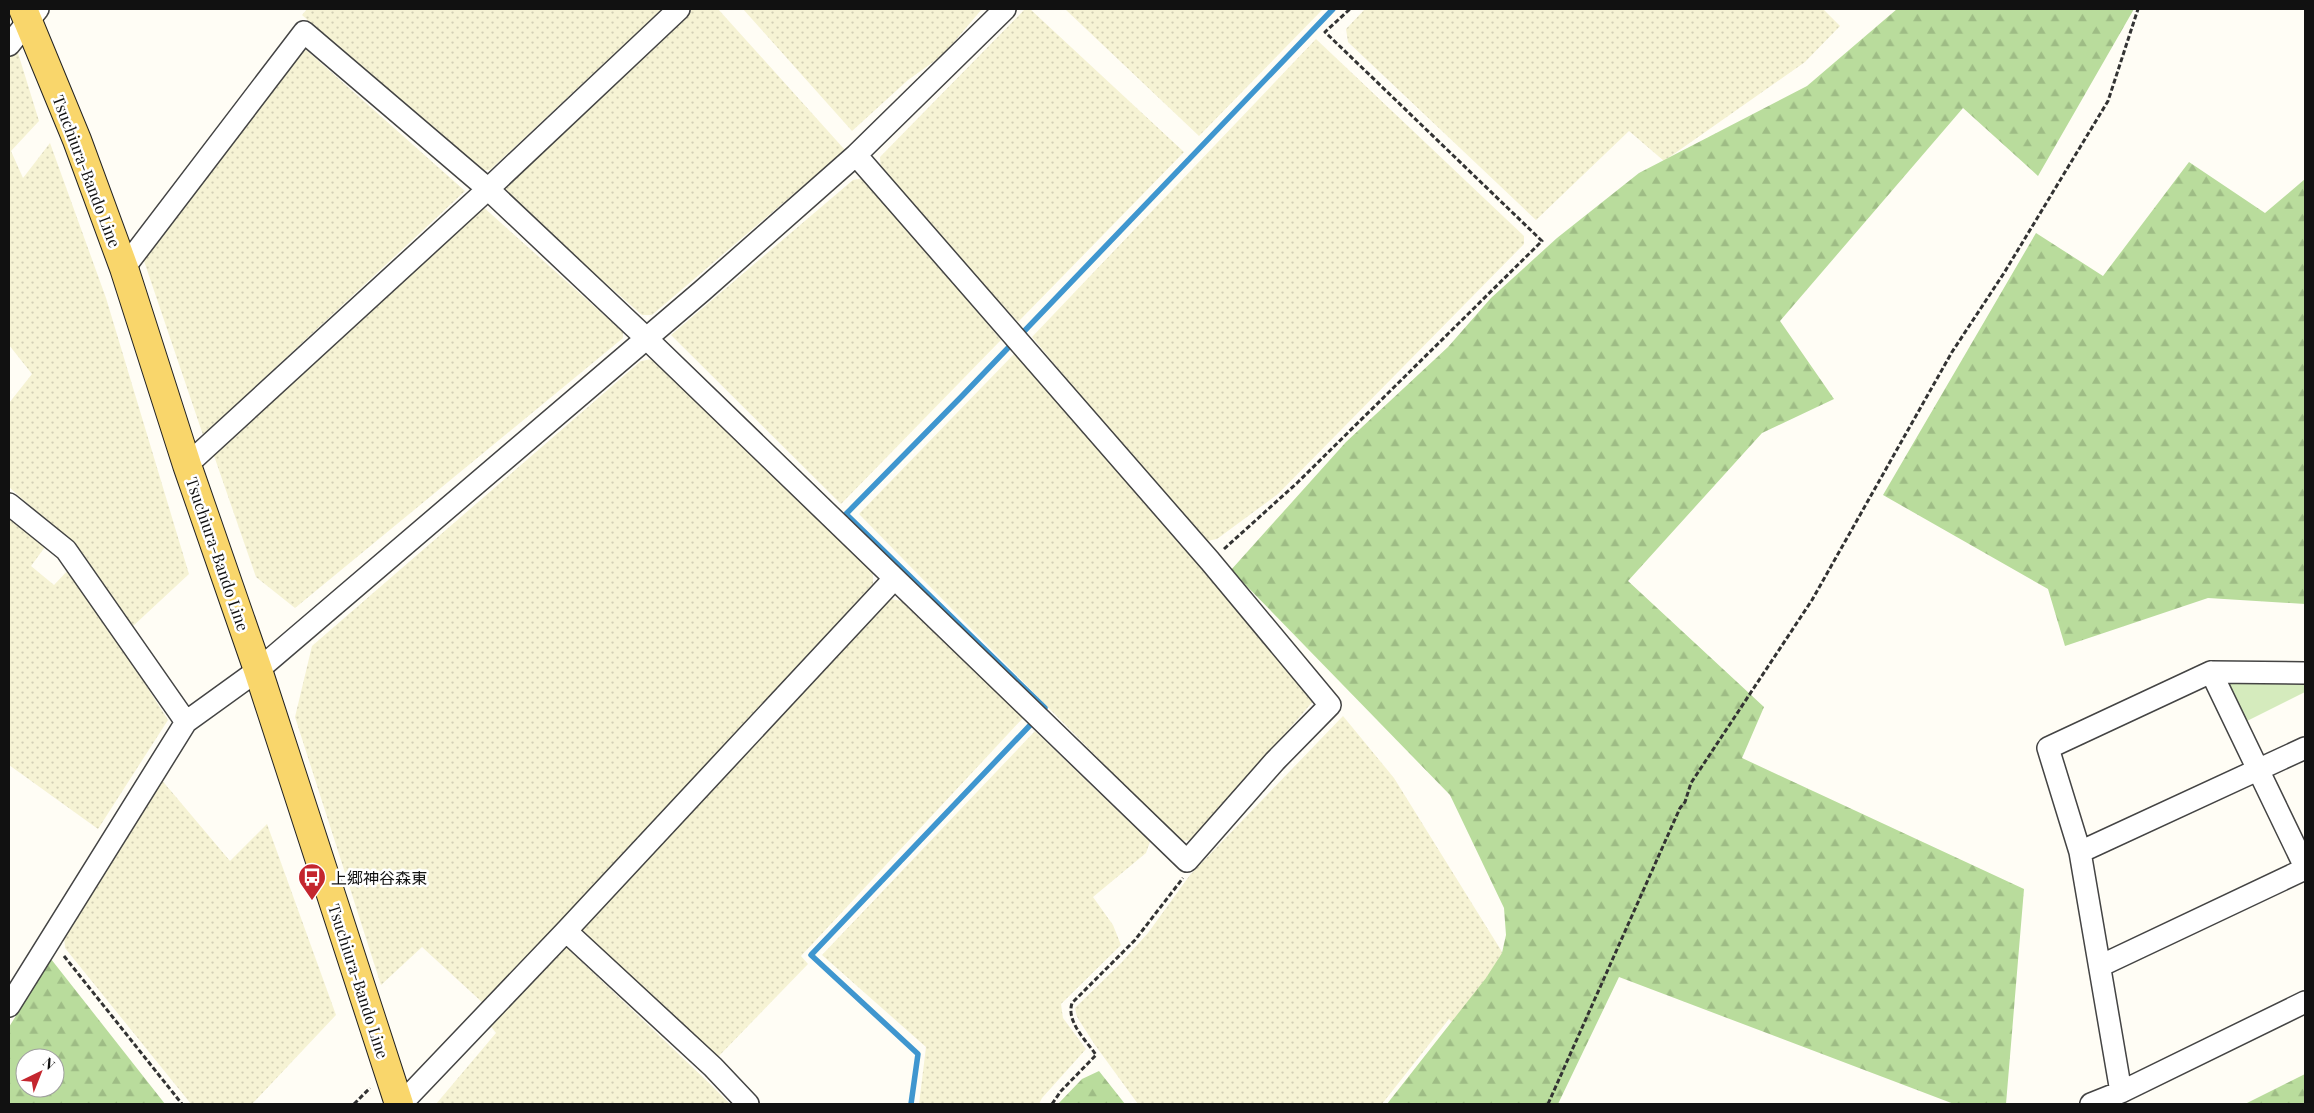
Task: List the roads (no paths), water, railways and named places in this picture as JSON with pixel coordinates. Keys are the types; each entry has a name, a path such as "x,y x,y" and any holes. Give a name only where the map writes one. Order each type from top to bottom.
{"main road":[{"name":"Tsuchiura-Bando Line","path":"30,13 124,268 187,466 258,670 400,1104"}],"street":[{"path":"187,466 488,189 679,9"},
{"path":"9,1006 186,722 258,670 702,290 856,155 1006,9"},
{"path":"9,45 30,13"},
{"path":"124,268 304,32 488,189 645,337 1187,861 1275,761 1330,705 1210,561 856,155"},
{"path":"9,504 66,550 186,722"},
{"path":"400,1104 566,931 894,579"},
{"path":"2100,966 2305,868 2211,672"},
{"path":"2121,1092 2080,852 2048,748 2211,672 2305,673"},
{"path":"2080,852 2305,748"},
{"path":"566,931 713,1068 748,1104"},
{"path":"2091,1104 2121,1092 2305,1002"}],"waterway":[{"path":"1041,713 1045,708 846,514 962,396 1333,9"},
{"path":"911,1104 918,1054 811,955 1035,720"}],"place":[{"name":"上郷神谷森東","path":"312,901"}]}
